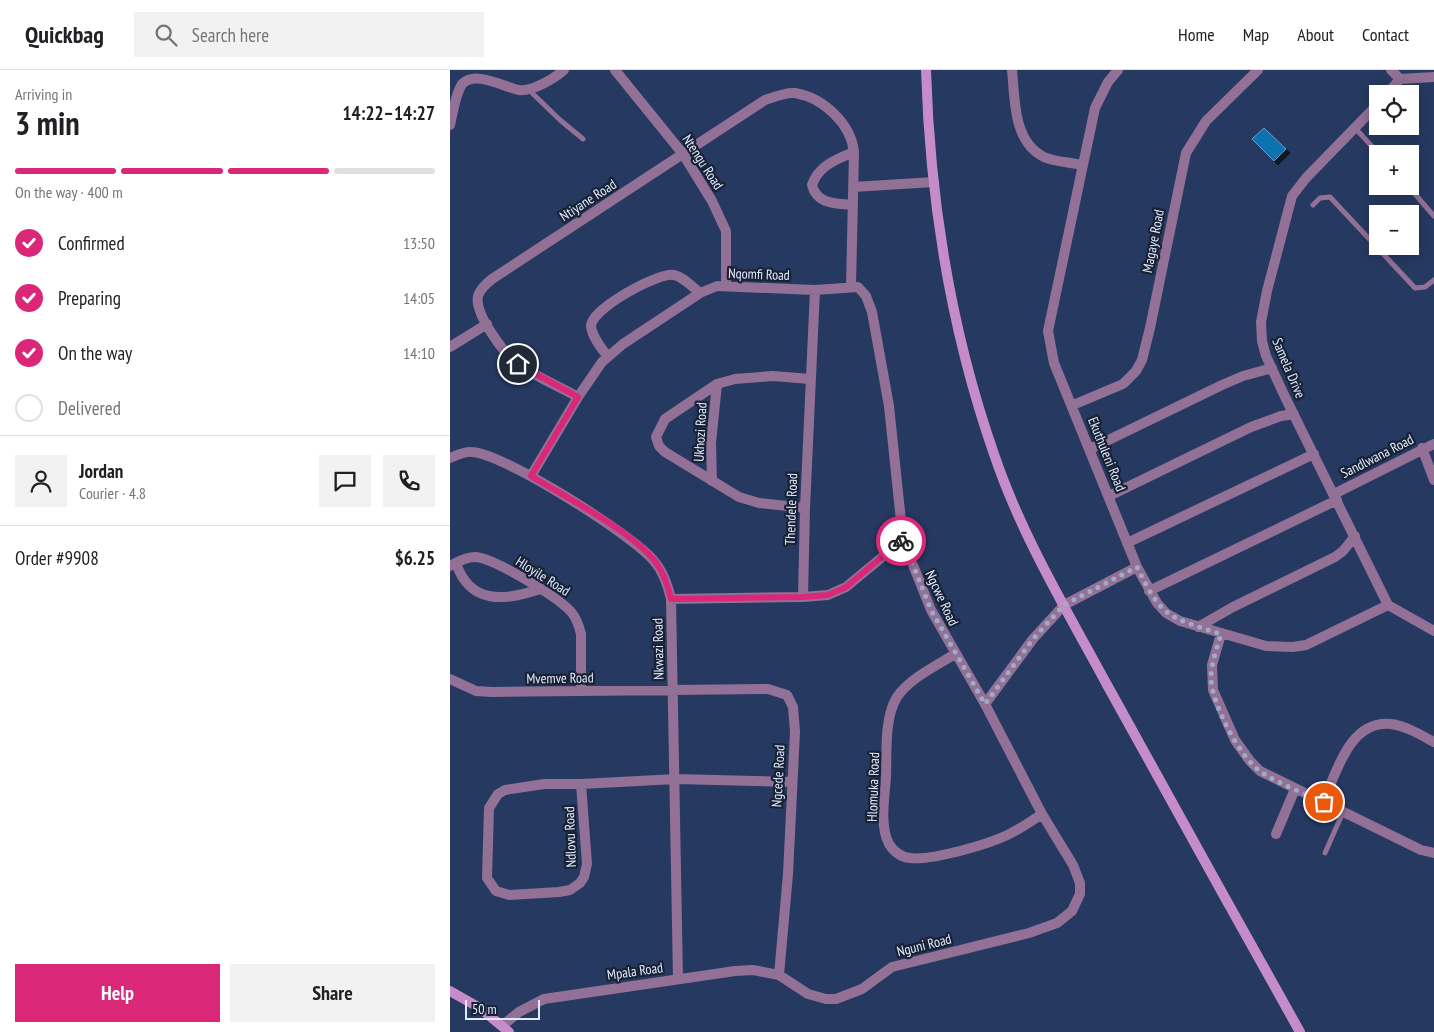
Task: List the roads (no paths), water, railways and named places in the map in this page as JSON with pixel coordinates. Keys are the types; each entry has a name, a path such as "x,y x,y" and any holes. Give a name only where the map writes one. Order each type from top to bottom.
{"street":[{"path":"450,125 461,86 466,80 474,77 485,77 519,90 528,90 564,70"},
{"name":"Ntengu Road","path":"615,70 683,154 712,201 726,231 726,286"},
{"path":"926,70 934,182 951,297 980,413 996,459 1042,565 1300,1032"},
{"path":"1012,70 1016,112 1027,144 1034,152 1046,158 1082,165"},
{"name":"Ekuthuleni Road","path":"1118,70 1108,82 1095,108 1048,331 1054,363 1073,405 1127,543 1149,591 1166,613 1180,621 1266,646 1293,648 1306,645 1388,605"},
{"name":"Magaye Road","path":"1073,405 1123,384 1136,371 1142,360 1150,328 1186,153 1206,121 1258,70"},
{"path":"1391,70 1400,79"},
{"path":"1395,85 1400,79 1434,77"},
{"name":"Ntiyane Road","path":"578,397 518,364 508,354 486,324 478,304 478,297 480,290 492,278 765,100 788,93 804,96 824,106 845,126 853,141 854,152"},
{"name":"Samela Drive","path":"1369,113 1306,178 1292,196 1287,210 1261,322 1262,341 1272,368 1388,605"},
{"path":"851,286 853,205 853,187 854,152 827,165 819,172 812,185 817,197 821,200 853,205"},
{"path":"853,187 934,182"},
{"path":"608,357 600,346 591,327 593,319 601,310 645,283 664,276 678,276 700,293"},
{"name":"Nqomfi Road","path":"531,476 593,373 623,344 700,293 716,286 815,290 851,286"},
{"name":"Ngcwe Road","path":"851,286 858,287 866,296 874,324 889,406 903,540 931,610 985,704 1042,814 1073,865 1080,883 1078,902"},
{"name":"Thendele Road","path":"803,597 804,508 815,290"},
{"path":"450,347 486,324"},
{"path":"1090,449 1222,385 1243,376 1272,368"},
{"name":"Ukhozi Road","path":"804,508 758,503 739,497 665,452 659,446 656,437 665,419 717,384 735,379 774,376 810,379"},
{"name":"Ukhozi Road","path":"712,481 711,442 717,384"},
{"path":"1109,496 1251,426 1270,419 1294,414"},
{"name":"Sandlwana Road","path":"1149,591 1335,497 1422,448 1434,444"},
{"path":"1422,448 1434,480"},
{"name":"Nkwazi Road","path":"450,458 471,451 486,454 531,476 598,517 637,544 655,561 668,585 671,599 676,779 678,979"},
{"path":"1127,543 1314,454"},
{"path":"1198,627 1233,607 1335,557 1343,551 1355,536"},
{"path":"671,599 828,595 846,587 903,540"},
{"name":"Hloyile Road","path":"453,564 474,557 484,559 540,589 561,602 572,612 579,626 581,691"},
{"path":"453,564 468,584 484,595 512,597 540,589"},
{"path":"985,704 1033,639 1064,605 1137,567"},
{"path":"1388,605 1434,631"},
{"path":"1221,634 1212,665 1211,679 1221,712 1235,740 1260,771 1421,850 1434,854"},
{"name":"Hlomuka Road","path":"955,654 908,685 892,706 887,749 884,817 886,836 890,845 897,854 912,858 925,857 989,842 1013,833 1042,814"},
{"name":"Mvemve Road","path":"450,679 476,691 673,691"},
{"name":"Ngcede Road","path":"673,691 768,689 787,695 793,707 795,717 788,874 779,975"},
{"path":"1324,802 1347,749 1354,739 1368,729 1381,724 1392,724 1434,742"},
{"name":"Ndlovu Road","path":"581,784 587,864 584,877 580,883 570,890 559,892 509,895 496,891 487,878 489,808 491,801 498,794 512,788 544,784 676,779 791,782"},
{"path":"1276,834 1295,789"},
{"name":"Nguni Road","path":"779,975 808,994 826,999 843,998 862,989 892,967 1029,933 1058,922 1072,911 1078,902"},
{"name":"Mpala Road","path":"506,1028 519,1012 544,999 753,970 779,975"},
{"path":"450,991 480,1008 506,1028"}],"lane":[{"path":"528,90 583,139"},
{"path":"1355,128 1370,145"},
{"path":"1416,195 1434,216"},
{"path":"1313,205 1320,198 1330,197 1415,288 1426,287 1434,280"},
{"path":"1325,853 1344,811"}]}
